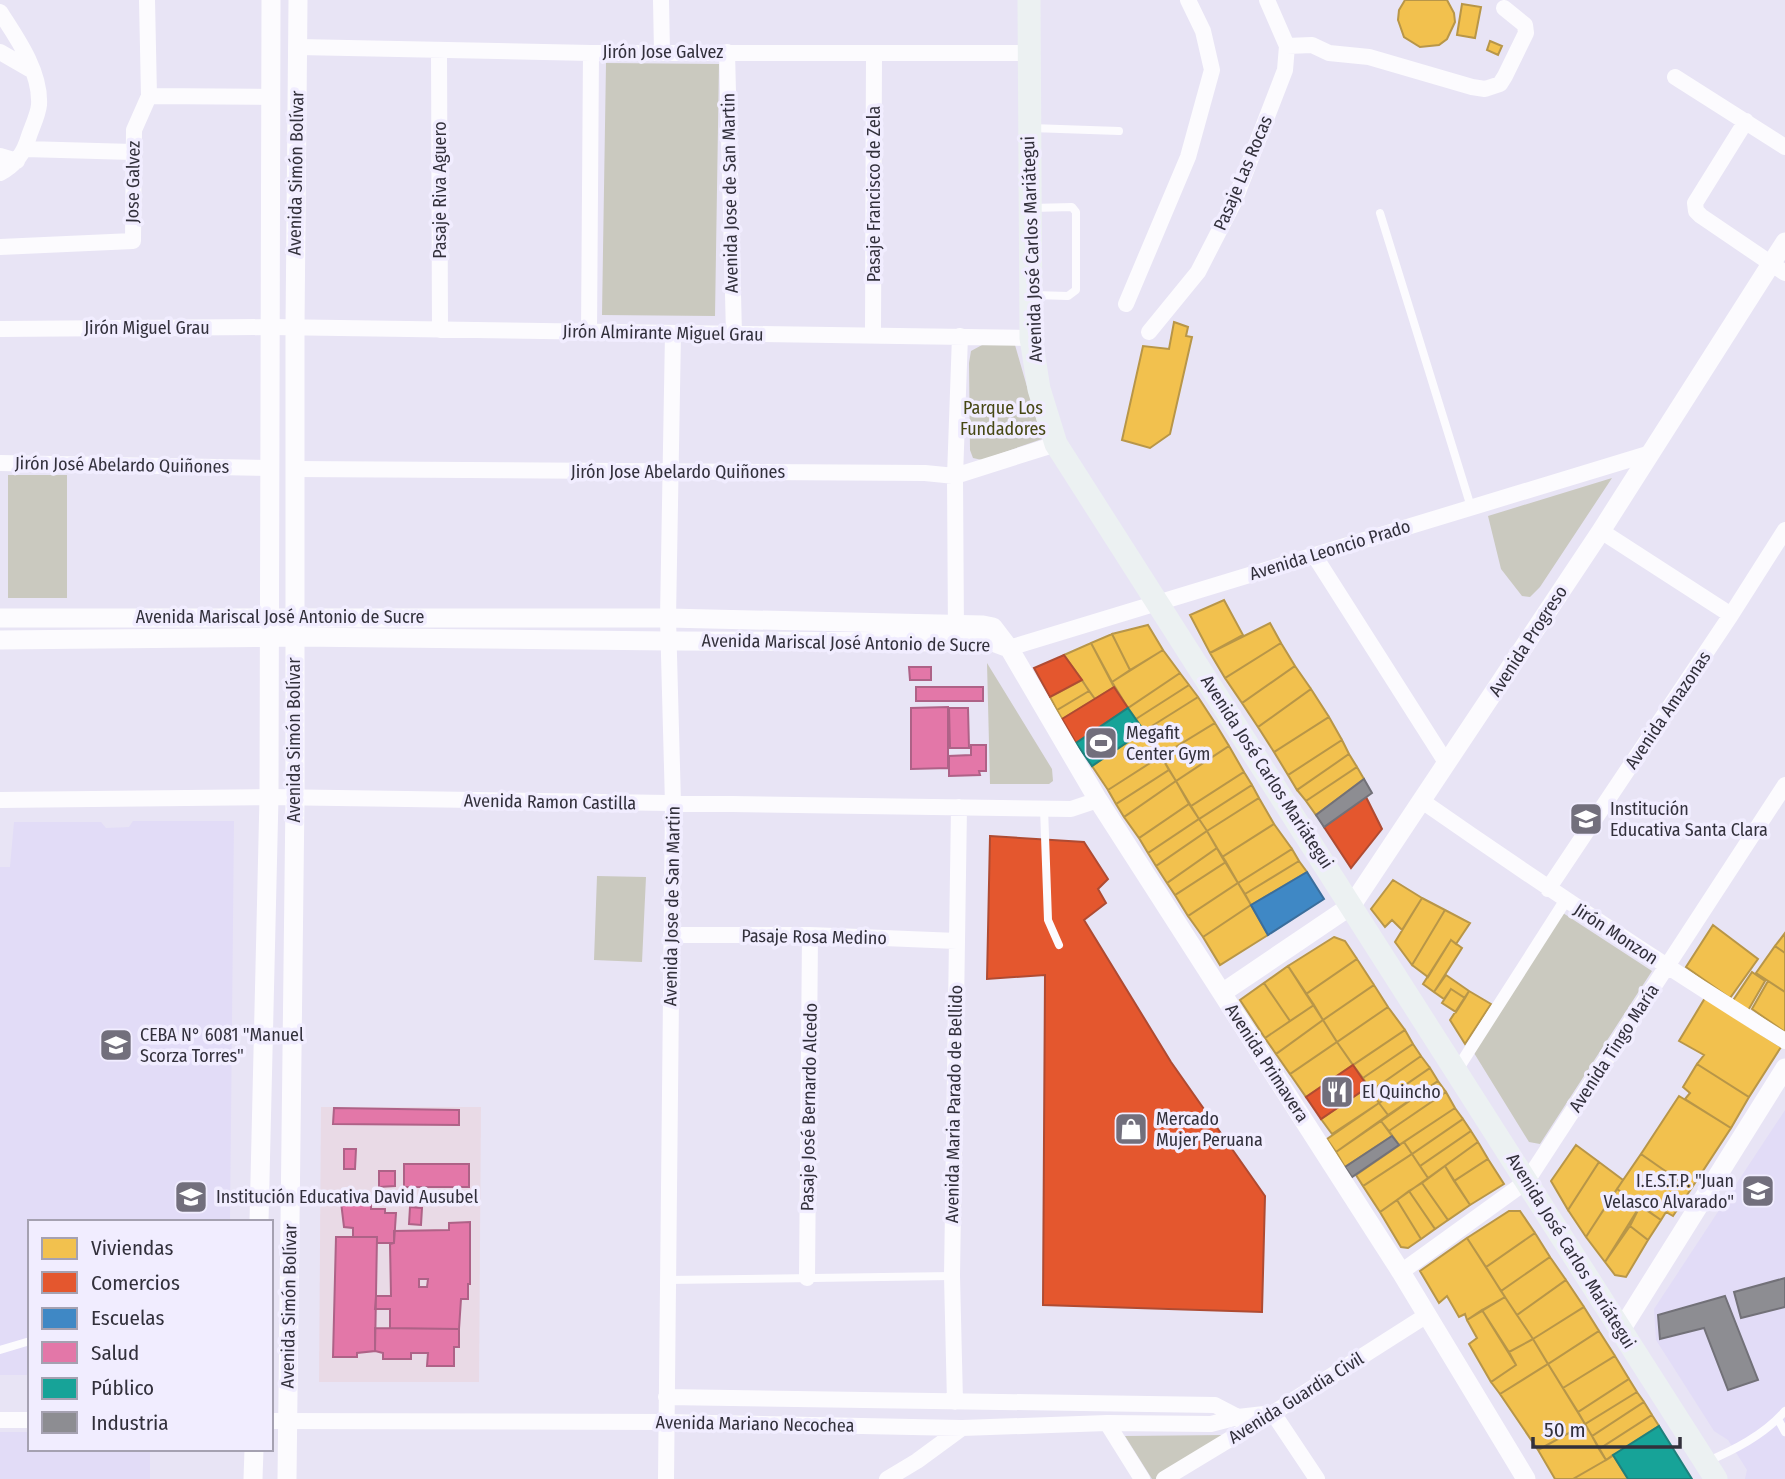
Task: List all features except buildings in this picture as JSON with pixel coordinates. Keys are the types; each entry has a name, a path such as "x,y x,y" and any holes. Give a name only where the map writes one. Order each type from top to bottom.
{"main road":[{"name":"Avenida José Carlos Mariátegui","path":"1029,0 1031,338 1039,389 1056,444 1711,1471"}],"street":[{"name":"Jose Galvez","path":"0,247 133,241 134,130 149,96 147,0"},
{"name":"Avenida Simón Bolívar","path":"259,1220 269,797 271,0"},
{"name":"Avenida Simón Bolívar","path":"287,1479 280,1421 290,1182 295,797 294,469 298,0"},
{"path":"661,0 662,52"},
{"path":"1126,304 1188,157 1212,70 1203,31 1188,0"},
{"path":"1268,0 1287,46 1311,45 1329,53 1369,57 1485,89 1500,84 1526,33 1525,25 1504,8"},
{"path":"0,12 33,71 39,106 21,155 0,173"},
{"name":"Pasaje Las Rocas","path":"1149,332 1198,272 1234,202 1285,70 1287,46"},
{"name":"Jirón Jose Galvez","path":"298,47 591,53 1028,53"},
{"name":"Pasaje Riva Aguero","path":"439,51 440,330"},
{"path":"0,52 33,71"},
{"name":"Avenida Jose de San Martin","path":"727,52 734,334"},
{"path":"589,332 591,53"},
{"name":"Pasaje Francisco de Zela","path":"873,335 874,53"},
{"path":"1675,77 1785,147"},
{"path":"149,96 272,97"},
{"path":"1746,121 1695,204 1696,211 1778,268"},
{"path":"0,156 133,152"},
{"name":"Avenida Progreso","path":"1222,993 1352,905 1651,453 1778,268 1785,242"},
{"name":"Jirón Miguel Grau","path":"0,329 295,328"},
{"name":"Jirón Almirante Miguel Grau","path":"295,328 1031,338"},
{"name":"Avenida Jose de San Martin","path":"666,1479 673,804 668,618 673,333"},
{"path":"956,633 955,476 960,336"},
{"name":"Jirón Jose Abelardo Quiñones","path":"294,469 925,473 955,476 1056,444"},
{"name":"Avenida Leoncio Prado","path":"1009,648 1651,453"},
{"name":"Jirón José Abelardo Quiñones","path":"0,463 271,468"},
{"name":"Avenida Amazonas","path":"1548,889 1785,530"},
{"path":"1601,531 1731,615"},
{"path":"1314,555 1447,764"},
{"name":"Avenida Mariscal José Antonio de Sucre","path":"0,618 668,618 956,633 1009,648"},
{"name":"Avenida Mariscal José Antonio de Sucre","path":"0,640 294,637 669,641 956,633"},
{"name":"Avenida Primavera","path":"1009,648 1098,800 1401,1272 1526,1479"},
{"name":"Avenida Tingo María","path":"1401,1272 1527,1181 1785,785"},
{"name":"Avenida Ramon Castilla","path":"0,800 295,797 1071,809 1098,800"},
{"name":"Jirón Monzon","path":"1422,801 1565,901 1785,1041"},
{"name":"Avenida Maria Parado de Bellido","path":"955,1402 952,1276 959,807"},
{"path":"1457,1070 1565,901"},
{"name":"Pasaje Rosa Medino","path":"671,935 810,935 957,942"},
{"name":"Pasaje José Bernardo Alcedo","path":"807,1278 810,935"},
{"path":"1621,1329 1785,1068"},
{"path":"260,1182 290,1182"},
{"name":"Avenida Guardia Civil","path":"1164,1479 1427,1315"},
{"name":"Avenida Mariano Necochea","path":"666,1397 1215,1405 1238,1417"},
{"path":"1273,1413 1317,1479"},
{"name":"Avenida Mariano Necochea","path":"280,1421 666,1422 962,1428 1107,1423 1211,1424 1238,1417 1273,1413"},
{"path":"0,1420 28,1420"},
{"path":"1107,1423 1142,1479"},
{"path":"887,1479 962,1428"},
{"path":"253,1479 254,1451"}],"lane":[{"path":"1029,128 1119,131"},
{"path":"1030,208 1072,207 1076,212 1076,290 1068,296 1031,295"},
{"path":"1380,212 1471,508"},
{"path":"1044,808 1048,920 1059,945"},
{"path":"667,1280 952,1276"},
{"path":"0,1350 28,1341"},
{"path":"1711,1471 1785,1411"},
{"path":"1778,1419 1785,1432"}],"shaded area":[{"name":"CEBA N° 6081 \"Manuel Scorza Torres\"","path":"133,821 234,821 230,1220 28,1220 28,1375 0,1375 0,867 10,867 14,822 101,822 106,828 129,827"},
{"path":"321,1107 481,1107 479,1382 319,1382"},
{"path":"1785,1110 1785,1479 1745,1479 1747,1470 1728,1440 1714,1431 1656,1340 1654,1309"},
{"path":"0,1432 28,1432 28,1451 150,1451 150,1479 0,1479"}],"green space":[{"path":"606,63 719,64 715,316 602,315"},
{"name":"Parque Los Fundadores","path":"982,345 1015,345 1042,439 982,460 973,458 970,450 969,363 971,351"},
{"path":"8,475 67,475 67,598 8,598"},
{"path":"1612,478 1540,587 1530,597 1522,596 1501,569 1488,516"},
{"path":"987,663 1052,769 1053,781 1049,784 990,784"},
{"path":"597,876 646,877 642,962 594,960"},
{"path":"1563,913 1652,971 1540,1144 1529,1142 1474,1053"},
{"path":"1226,1435 1156,1479 1152,1479 1125,1436"}],"place":[{"name":"Megafit Center Gym","path":"1101,743"},
{"name":"Institución Educativa Santa Clara","path":"1586,819"},
{"name":"CEBA N° 6081 \"Manuel Scorza Torres\"","path":"116,1045"},
{"name":"El Quincho","path":"1337,1092"},
{"name":"Mercado Mujer Peruana","path":"1131,1129"},
{"name":"I.E.S.T.P. \"Juan Velasco Alvarado\"","path":"1758,1191"},
{"name":"Institución Educativa David Ausubel","path":"191,1197"}]}
